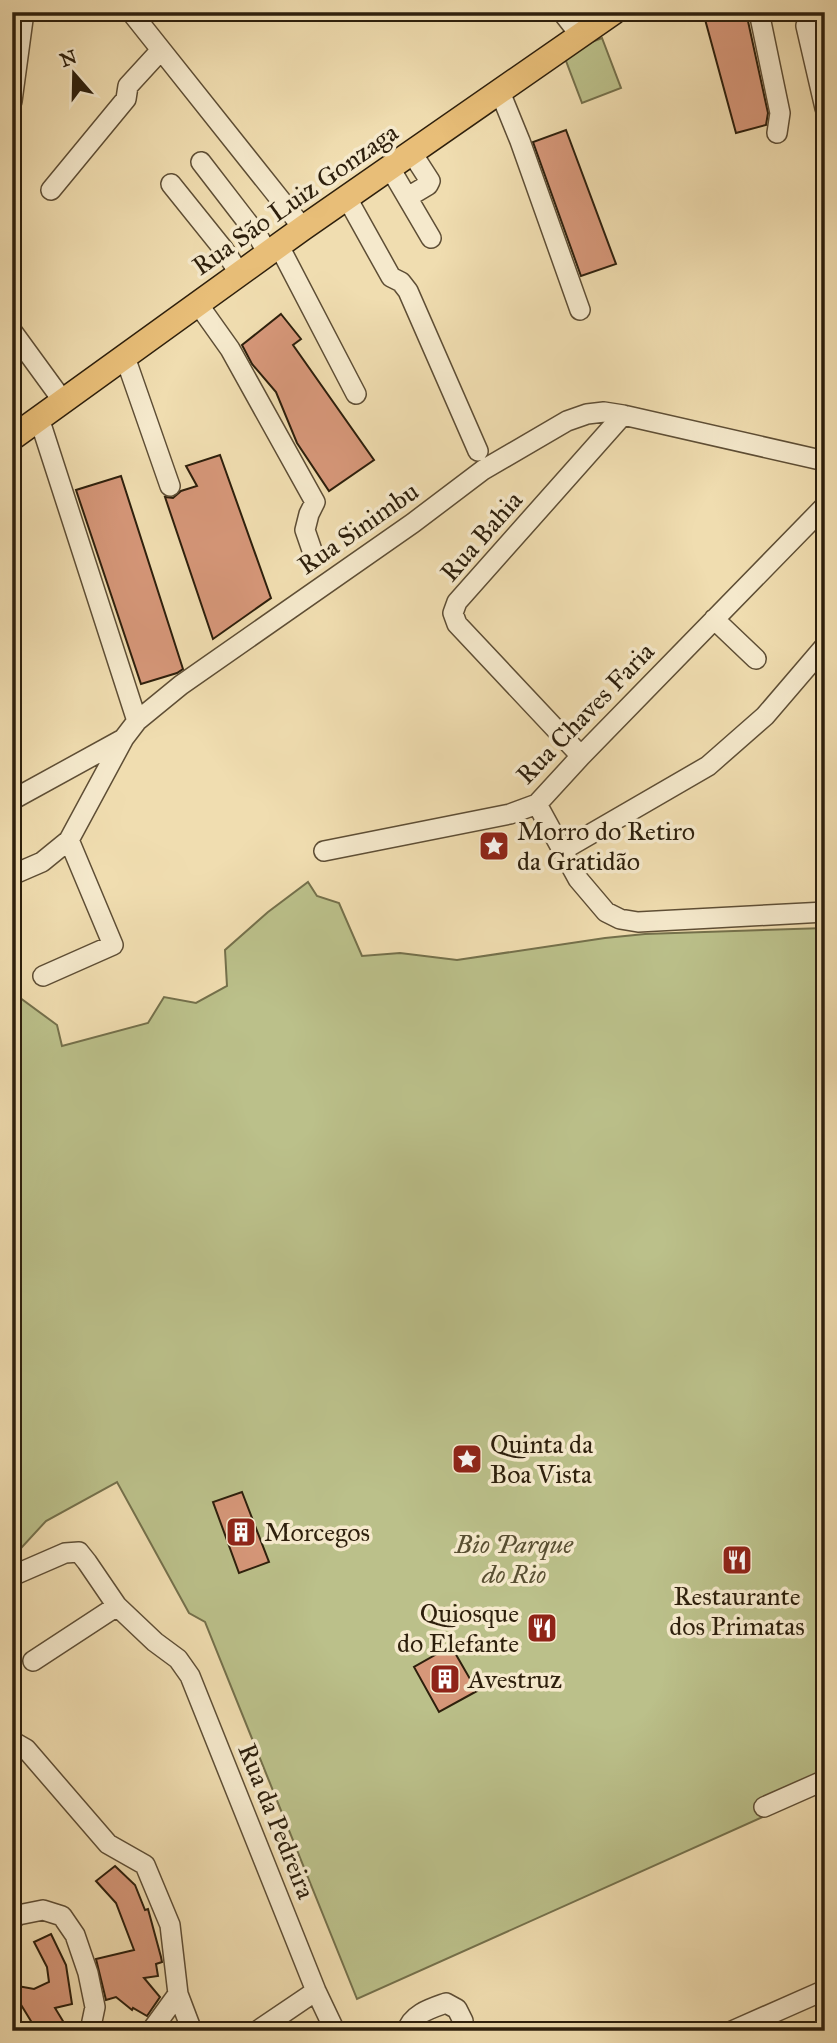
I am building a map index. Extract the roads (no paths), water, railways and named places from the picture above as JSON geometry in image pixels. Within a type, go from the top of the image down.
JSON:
[{"type":"main road","name":"Rua São Luiz Gonzaga","points":[[12,438],[303,228],[614,12]]},
{"type":"street","points":[[12,101],[24,12]]},
{"type":"street","points":[[131,12],[303,228]]},
{"type":"street","points":[[562,12],[580,35]]},
{"type":"street","points":[[759,12],[780,113],[777,133]]},
{"type":"street","points":[[819,12],[806,26],[825,108]]},
{"type":"street","points":[[51,190],[126,99],[128,86],[161,50]]},
{"type":"street","points":[[500,92],[580,310]]},
{"type":"street","points":[[408,197],[430,181],[412,153]]},
{"type":"street","points":[[201,162],[258,236],[273,250],[356,394]]},
{"type":"street","points":[[390,168],[431,238]]},
{"type":"street","points":[[171,184],[240,274]]},
{"type":"street","points":[[347,198],[391,277],[401,282],[408,291],[478,450]]},
{"type":"street","points":[[198,304],[230,349],[315,502],[305,530],[315,559]]},
{"type":"street","points":[[12,331],[63,401]]},
{"type":"street","points":[[125,357],[170,486]]},
{"type":"street","name":"Rua Sinimbu","points":[[12,875],[42,862],[69,840],[124,738],[137,721],[181,685],[413,523],[483,470],[567,421],[604,412],[825,461]]},
{"type":"street","name":"Rua Bahia","points":[[581,756],[457,624],[453,613],[457,602],[623,415]]},
{"type":"street","points":[[39,418],[137,721]]},
{"type":"street","name":"Rua Chaves Faria","points":[[324,851],[510,814],[537,804],[825,506]]},
{"type":"street","points":[[714,619],[756,659]]},
{"type":"street","points":[[563,850],[708,766],[765,716],[825,646]]},
{"type":"street","points":[[12,800],[124,738]]},
{"type":"street","points":[[537,804],[578,879],[606,912],[620,919],[638,922],[825,912]]},
{"type":"street","points":[[43,976],[113,945],[69,840]]},
{"type":"street","name":"Rua da Pedreira","points":[[12,1576],[71,1552],[79,1552],[117,1606],[155,1642],[178,1659],[190,1676],[316,1991],[335,2031]]},
{"type":"street","points":[[33,1661],[117,1606]]},
{"type":"street","points":[[12,1741],[26,1749],[108,1844],[145,1866],[170,1925],[178,1994],[192,2031]]},
{"type":"street","points":[[764,1807],[825,1780]]},
{"type":"street","points":[[12,1920],[18,1915],[43,1910],[62,1916],[75,1935],[88,1973],[95,2007],[90,2031]]},
{"type":"street","points":[[732,2031],[825,1990]]},
{"type":"street","points":[[257,2031],[316,1991]]},
{"type":"street","points":[[151,2031],[178,1994]]},
{"type":"street","points":[[407,2031],[416,2017],[446,2003],[457,2008],[463,2021],[460,2031]]},
{"type":"place","name":"Morro do Retiro da Gratidão","points":[[494,846]]},
{"type":"place","name":"Quinta da Boa Vista","points":[[467,1459]]},
{"type":"place","name":"Morcegos","points":[[241,1532]]},
{"type":"place","name":"Restaurante dos Primatas","points":[[737,1560]]},
{"type":"place","name":"Quiosque do Elefante","points":[[542,1628]]},
{"type":"place","name":"Avestruz","points":[[445,1679]]},
{"type":"park label","name":"Bio Parque do Rio","points":[[514,1559]]}]
